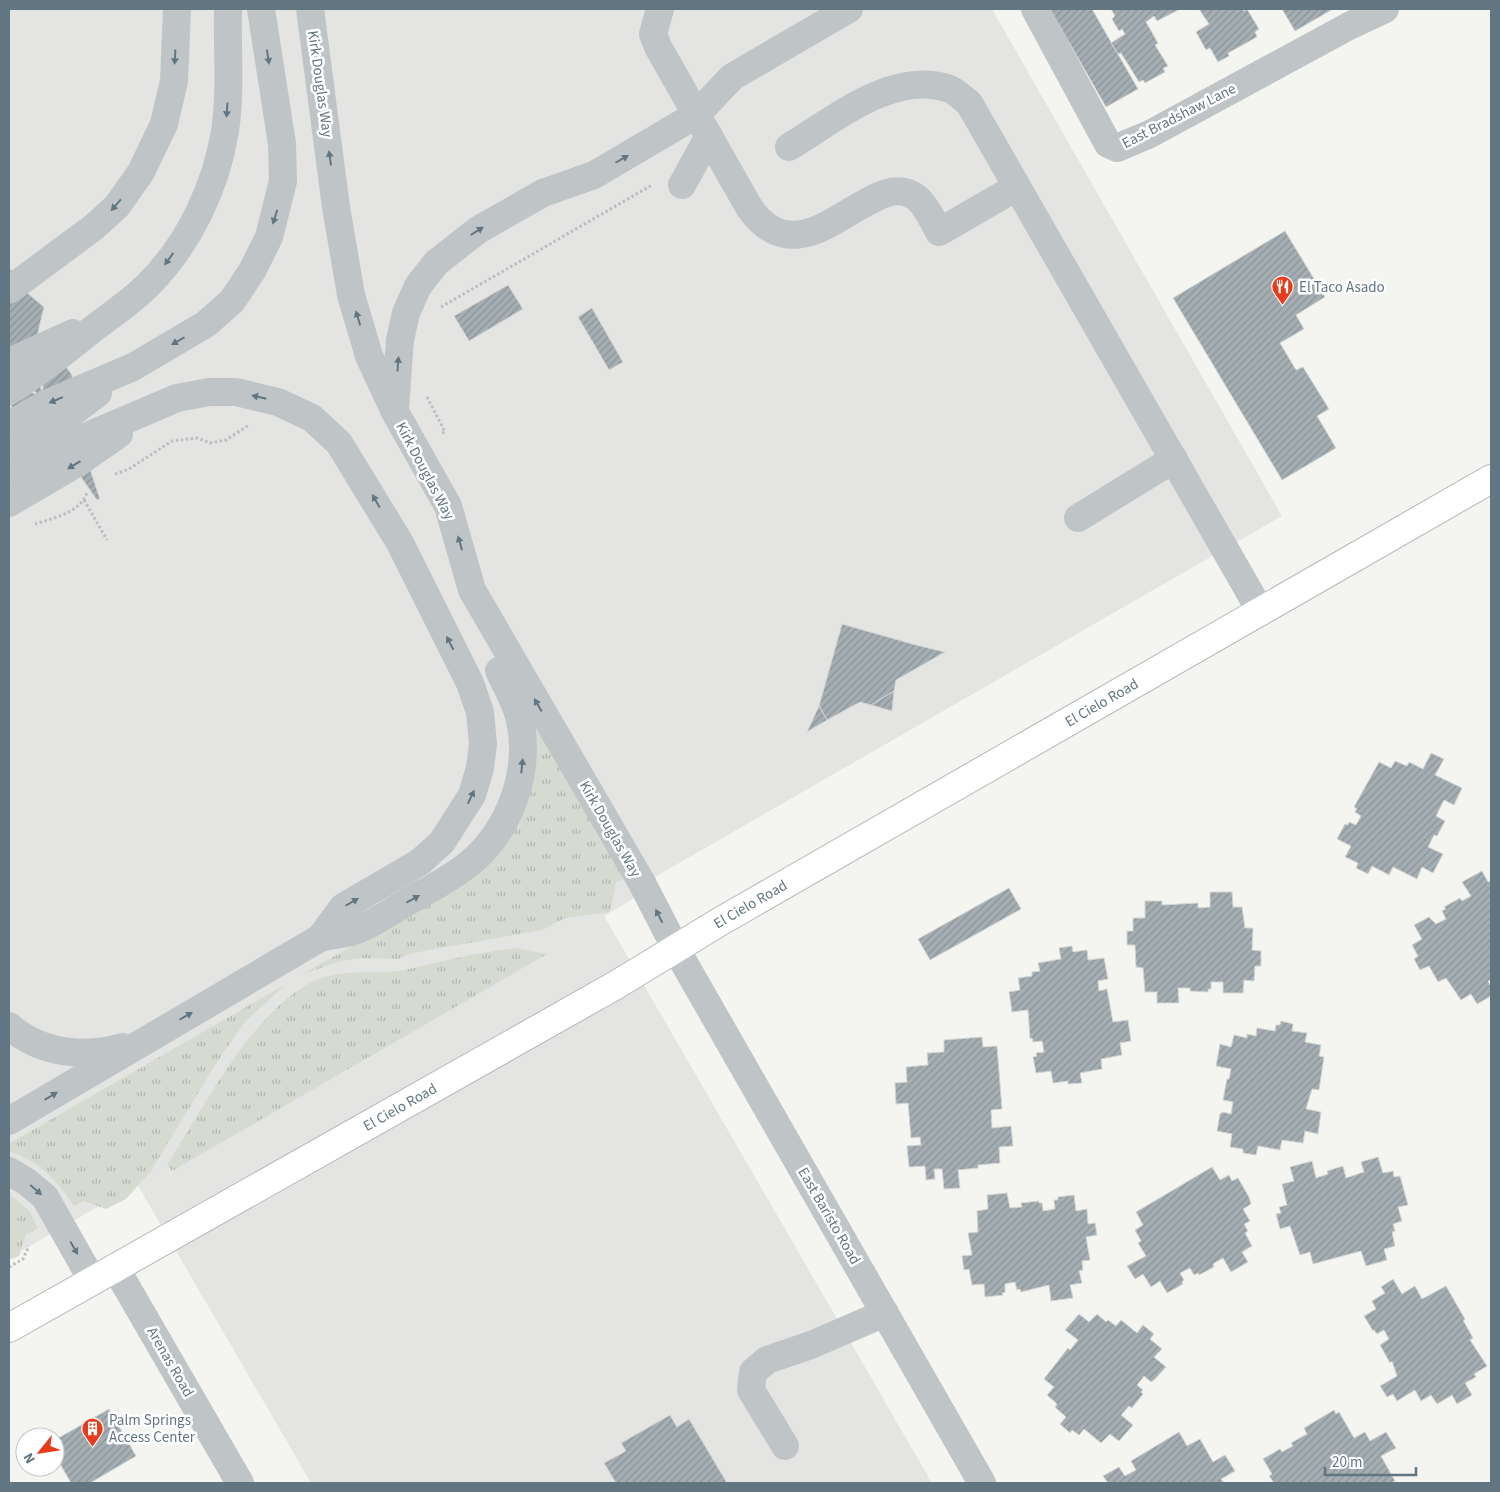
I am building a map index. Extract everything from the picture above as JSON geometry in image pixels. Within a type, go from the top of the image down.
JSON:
[{"type":"main road","name":"El Cielo Road","points":[[9,1328],[103,1273],[616,985],[676,948],[1491,479]]},
{"type":"street","points":[[9,290],[94,227],[117,206],[141,172],[164,124],[174,81],[177,9]]},
{"type":"street","points":[[9,391],[31,378],[148,285],[168,262],[189,231],[207,195],[218,164],[225,131],[228,9]]},
{"type":"street","points":[[9,452],[57,424],[133,367],[206,324],[232,301],[252,271],[269,238],[284,181],[282,144],[261,9]]},
{"type":"street","name":"Kirk Douglas Way","points":[[310,9],[351,295],[369,356],[394,412],[448,506],[472,590],[642,883],[676,948]]},
{"type":"street","points":[[660,9],[653,34],[756,218],[778,232],[788,234],[809,233],[821,229],[878,196],[891,192],[909,194],[918,199],[939,232],[1017,187]]},
{"type":"street","points":[[682,185],[703,126],[732,77],[849,9]]},
{"type":"street","name":"East Bradshaw Lane","points":[[1035,9],[1108,144],[1117,148],[1150,134],[1340,30],[1385,9]]},
{"type":"street","points":[[789,147],[884,92],[915,85],[948,88],[969,103],[1262,612]]},
{"type":"street","points":[[394,412],[400,340],[406,313],[418,286],[436,263],[457,244],[543,193],[594,175],[703,126]]},
{"type":"street","points":[[9,270],[64,248]]},
{"type":"street","points":[[9,362],[104,320]]},
{"type":"street","points":[[9,426],[46,404],[133,367]]},
{"type":"street","points":[[9,478],[68,444],[176,398],[209,392],[236,392],[278,402],[312,418],[340,443],[400,543],[470,684],[480,712],[483,744],[480,768],[472,795],[457,822],[442,842],[420,862],[343,906],[320,938]]},
{"type":"street","points":[[9,503],[80,462],[157,407]]},
{"type":"street","points":[[1078,518],[1174,459]]},
{"type":"street","points":[[9,1121],[320,938],[357,930],[453,875],[470,863],[484,848],[508,812],[522,770],[523,744],[520,719],[512,697],[475,621],[472,590]]},
{"type":"street","name":"East Baristo Road","points":[[676,948],[982,1483]]},
{"type":"street","points":[[9,1026],[38,1045],[67,1052],[98,1054],[144,1041]]},
{"type":"street","name":"Arenas Road","points":[[9,1171],[27,1182],[45,1197],[103,1273],[240,1483]]},
{"type":"street","points":[[785,1446],[751,1390],[753,1372],[767,1360],[811,1346],[884,1313]]},
{"type":"path","points":[[32,525],[73,509],[84,500],[107,540]]},
{"type":"path","points":[[9,1267],[23,1259],[29,1246]]},
{"type":"shaded area","points":[[9,9],[992,9],[1282,516],[634,889],[638,896],[604,916],[932,1483],[311,1483],[137,1184],[9,1258]]},
{"type":"green space","points":[[531,719],[625,879],[616,882],[610,912],[565,918],[542,930],[413,953],[398,959],[361,958],[340,961],[301,975],[463,883],[504,842],[529,798],[537,753]]},
{"type":"green space","points":[[516,948],[547,954],[172,1171],[167,1165],[216,1086],[255,1031],[277,1007],[300,989],[333,975],[397,971]]},
{"type":"green space","points":[[286,984],[245,1022],[217,1062],[151,1171],[126,1199],[106,1209],[84,1201],[74,1206],[54,1180],[38,1166],[30,1160],[9,1151],[10,1143]]},
{"type":"green space","points":[[9,1194],[28,1209],[38,1228],[26,1234],[19,1256],[9,1260]]},
{"type":"building","points":[[1050,9],[1092,9],[1138,89],[1106,107]]},
{"type":"building","points":[[1111,9],[1180,9],[1157,21],[1154,16],[1146,22],[1158,43],[1155,45],[1168,66],[1163,68],[1165,72],[1145,83],[1143,80],[1139,82],[1121,53],[1118,54],[1111,43],[1125,34],[1122,29],[1119,31],[1112,19],[1115,16]]},
{"type":"building","points":[[1199,9],[1242,9],[1244,11],[1247,9],[1259,29],[1255,32],[1257,37],[1228,53],[1229,56],[1218,62],[1210,48],[1206,50],[1196,32],[1209,24]]},
{"type":"building","points":[[1282,9],[1333,9],[1295,31]]},
{"type":"building","points":[[1285,231],[1325,297],[1296,315],[1304,329],[1280,343],[1296,370],[1303,367],[1329,409],[1317,416],[1336,448],[1282,480],[1173,298]]},
{"type":"building","points":[[9,267],[25,291],[44,307],[38,332],[37,361],[38,380],[42,392],[45,374],[64,364],[72,375],[75,424],[100,499],[97,500],[67,457],[13,409],[9,402],[24,390],[38,395],[30,385],[9,370]]},
{"type":"building","points":[[508,285],[523,309],[469,341],[454,316]]},
{"type":"building","points":[[592,308],[623,362],[609,370],[578,317]]},
{"type":"building","points":[[842,624],[945,652],[896,680],[894,691],[871,705],[860,702],[827,720],[819,706]]},
{"type":"building","points":[[894,691],[892,711],[871,705]]},
{"type":"building","points":[[819,706],[827,720],[807,732]]},
{"type":"building","points":[[1431,753],[1444,759],[1435,775],[1462,788],[1454,805],[1444,800],[1436,816],[1445,821],[1437,836],[1434,835],[1428,847],[1443,854],[1433,873],[1422,867],[1417,879],[1393,867],[1389,875],[1372,866],[1368,874],[1356,868],[1358,863],[1345,857],[1351,846],[1337,839],[1345,824],[1348,825],[1349,822],[1356,825],[1361,816],[1355,812],[1357,809],[1354,807],[1379,762],[1391,768],[1395,761],[1407,766],[1409,762],[1423,769]]},
{"type":"building","points":[[1482,871],[1488,882],[1491,881],[1491,980],[1488,981],[1491,987],[1491,996],[1477,1004],[1471,994],[1461,1000],[1446,978],[1438,982],[1429,966],[1420,970],[1414,959],[1418,956],[1412,945],[1422,939],[1414,925],[1429,917],[1436,924],[1446,919],[1442,911],[1446,909],[1444,907],[1460,898],[1462,901],[1471,896],[1462,882]]},
{"type":"building","points":[[1009,888],[1021,909],[930,960],[918,939]]},
{"type":"building","points":[[1210,892],[1232,892],[1233,907],[1242,907],[1245,928],[1253,928],[1252,950],[1261,951],[1261,966],[1255,966],[1254,981],[1244,980],[1243,993],[1223,993],[1223,982],[1211,982],[1211,989],[1208,989],[1208,992],[1190,991],[1190,988],[1178,988],[1179,1003],[1157,1003],[1157,992],[1145,992],[1143,968],[1136,967],[1135,945],[1127,945],[1127,931],[1133,931],[1133,918],[1145,918],[1145,901],[1162,901],[1162,905],[1198,903],[1198,908],[1210,907]]},
{"type":"building","points":[[1072,946],[1073,952],[1087,950],[1088,960],[1104,958],[1108,979],[1098,981],[1099,991],[1107,989],[1113,1022],[1128,1020],[1131,1041],[1120,1043],[1122,1055],[1101,1059],[1102,1069],[1080,1073],[1082,1083],[1068,1084],[1068,1081],[1053,1083],[1051,1071],[1036,1073],[1033,1057],[1037,1056],[1036,1053],[1044,1052],[1042,1041],[1033,1042],[1032,1038],[1030,1039],[1028,1010],[1012,1012],[1009,992],[1020,990],[1018,978],[1032,976],[1032,972],[1040,971],[1038,963],[1061,959],[1059,948]]},
{"type":"building","points":[[1281,1021],[1293,1024],[1292,1031],[1307,1033],[1305,1042],[1321,1045],[1319,1056],[1324,1057],[1319,1090],[1312,1089],[1306,1109],[1321,1112],[1318,1134],[1305,1131],[1303,1143],[1282,1140],[1280,1150],[1258,1146],[1256,1155],[1243,1153],[1243,1149],[1230,1147],[1232,1134],[1217,1131],[1220,1114],[1223,1112],[1231,1114],[1233,1102],[1223,1100],[1231,1069],[1216,1066],[1220,1044],[1231,1047],[1234,1035],[1247,1038],[1247,1034],[1256,1036],[1257,1028],[1275,1031],[1276,1025],[1280,1025]]},
{"type":"building","points":[[982,1037],[983,1047],[997,1046],[1002,1109],[991,1110],[992,1128],[1011,1126],[1013,1146],[999,1147],[1000,1163],[978,1165],[978,1168],[958,1170],[960,1188],[944,1189],[942,1169],[934,1169],[935,1179],[926,1180],[925,1166],[909,1167],[907,1146],[921,1145],[920,1137],[911,1138],[908,1103],[896,1104],[895,1083],[907,1082],[906,1067],[928,1065],[927,1053],[944,1052],[944,1040]]},
{"type":"building","points":[[1378,1157],[1383,1173],[1393,1171],[1394,1177],[1400,1176],[1408,1205],[1398,1207],[1402,1221],[1393,1224],[1395,1231],[1392,1232],[1395,1246],[1384,1249],[1387,1260],[1366,1266],[1361,1251],[1313,1264],[1310,1252],[1300,1255],[1290,1226],[1280,1229],[1276,1214],[1281,1213],[1279,1207],[1287,1205],[1282,1184],[1294,1181],[1290,1167],[1312,1161],[1316,1178],[1328,1174],[1327,1171],[1343,1166],[1346,1178],[1364,1172],[1361,1162]]},
{"type":"building","points":[[1212,1167],[1220,1180],[1229,1175],[1232,1181],[1238,1178],[1249,1197],[1251,1204],[1243,1209],[1250,1221],[1244,1224],[1248,1231],[1245,1233],[1252,1246],[1242,1252],[1248,1262],[1231,1272],[1223,1258],[1213,1264],[1214,1267],[1199,1275],[1198,1273],[1194,1275],[1190,1268],[1180,1273],[1184,1280],[1183,1284],[1167,1293],[1160,1281],[1151,1287],[1143,1274],[1135,1279],[1127,1266],[1146,1256],[1138,1243],[1141,1241],[1135,1230],[1143,1225],[1136,1212]]},
{"type":"building","points":[[1007,1193],[1010,1208],[1022,1207],[1021,1203],[1039,1201],[1039,1203],[1042,1203],[1043,1211],[1055,1209],[1054,1200],[1058,1200],[1058,1197],[1074,1195],[1076,1211],[1087,1209],[1088,1224],[1095,1223],[1097,1235],[1086,1237],[1090,1260],[1082,1261],[1083,1270],[1079,1271],[1082,1283],[1070,1285],[1073,1298],[1051,1301],[1049,1285],[1021,1292],[1020,1289],[1017,1290],[1015,1282],[1005,1284],[1003,1295],[985,1297],[984,1284],[972,1285],[969,1269],[964,1270],[962,1256],[972,1255],[968,1233],[978,1232],[977,1211],[988,1209],[987,1195]]},
{"type":"building","points":[[1393,1279],[1402,1294],[1415,1286],[1422,1299],[1446,1286],[1465,1319],[1463,1320],[1473,1338],[1470,1340],[1487,1366],[1474,1374],[1476,1377],[1465,1383],[1472,1395],[1457,1404],[1452,1395],[1437,1404],[1431,1395],[1421,1401],[1415,1390],[1397,1401],[1393,1394],[1387,1397],[1380,1386],[1397,1376],[1392,1361],[1390,1363],[1380,1345],[1389,1339],[1384,1330],[1377,1334],[1373,1331],[1364,1316],[1376,1309],[1372,1301],[1385,1293],[1381,1287]]},
{"type":"building","points":[[1079,1314],[1089,1322],[1097,1314],[1106,1322],[1108,1320],[1116,1326],[1121,1320],[1137,1333],[1143,1325],[1154,1334],[1150,1339],[1162,1349],[1154,1357],[1166,1367],[1151,1382],[1144,1376],[1137,1385],[1143,1390],[1141,1392],[1143,1394],[1132,1408],[1129,1406],[1121,1415],[1133,1425],[1119,1441],[1110,1434],[1101,1443],[1084,1429],[1079,1435],[1072,1430],[1070,1433],[1060,1424],[1066,1417],[1055,1407],[1057,1404],[1047,1395],[1054,1387],[1044,1379],[1068,1348],[1070,1350],[1078,1340],[1065,1330]]},
{"type":"building","name":"Palm Springs Access Center","points":[[109,1409],[136,1456],[90,1483],[71,1483],[65,1472],[65,1434]]},
{"type":"building","points":[[1334,1410],[1336,1414],[1339,1412],[1354,1438],[1365,1432],[1370,1441],[1386,1432],[1396,1448],[1381,1456],[1395,1481],[1391,1483],[1274,1483],[1269,1476],[1272,1474],[1263,1459],[1280,1449],[1282,1452],[1293,1446],[1291,1443],[1307,1434],[1304,1428]]},
{"type":"building","points":[[670,1415],[677,1427],[689,1419],[727,1483],[616,1483],[604,1463],[626,1451],[621,1443]]},
{"type":"building","points":[[1179,1432],[1187,1446],[1200,1439],[1213,1462],[1225,1455],[1235,1471],[1221,1479],[1224,1483],[1108,1483],[1103,1476],[1119,1467],[1125,1476],[1136,1470],[1131,1461]]},
{"type":"place","name":"El Taco Asado","points":[[1283,306]]},
{"type":"place","name":"Palm Springs Access Center","points":[[93,1448]]}]
